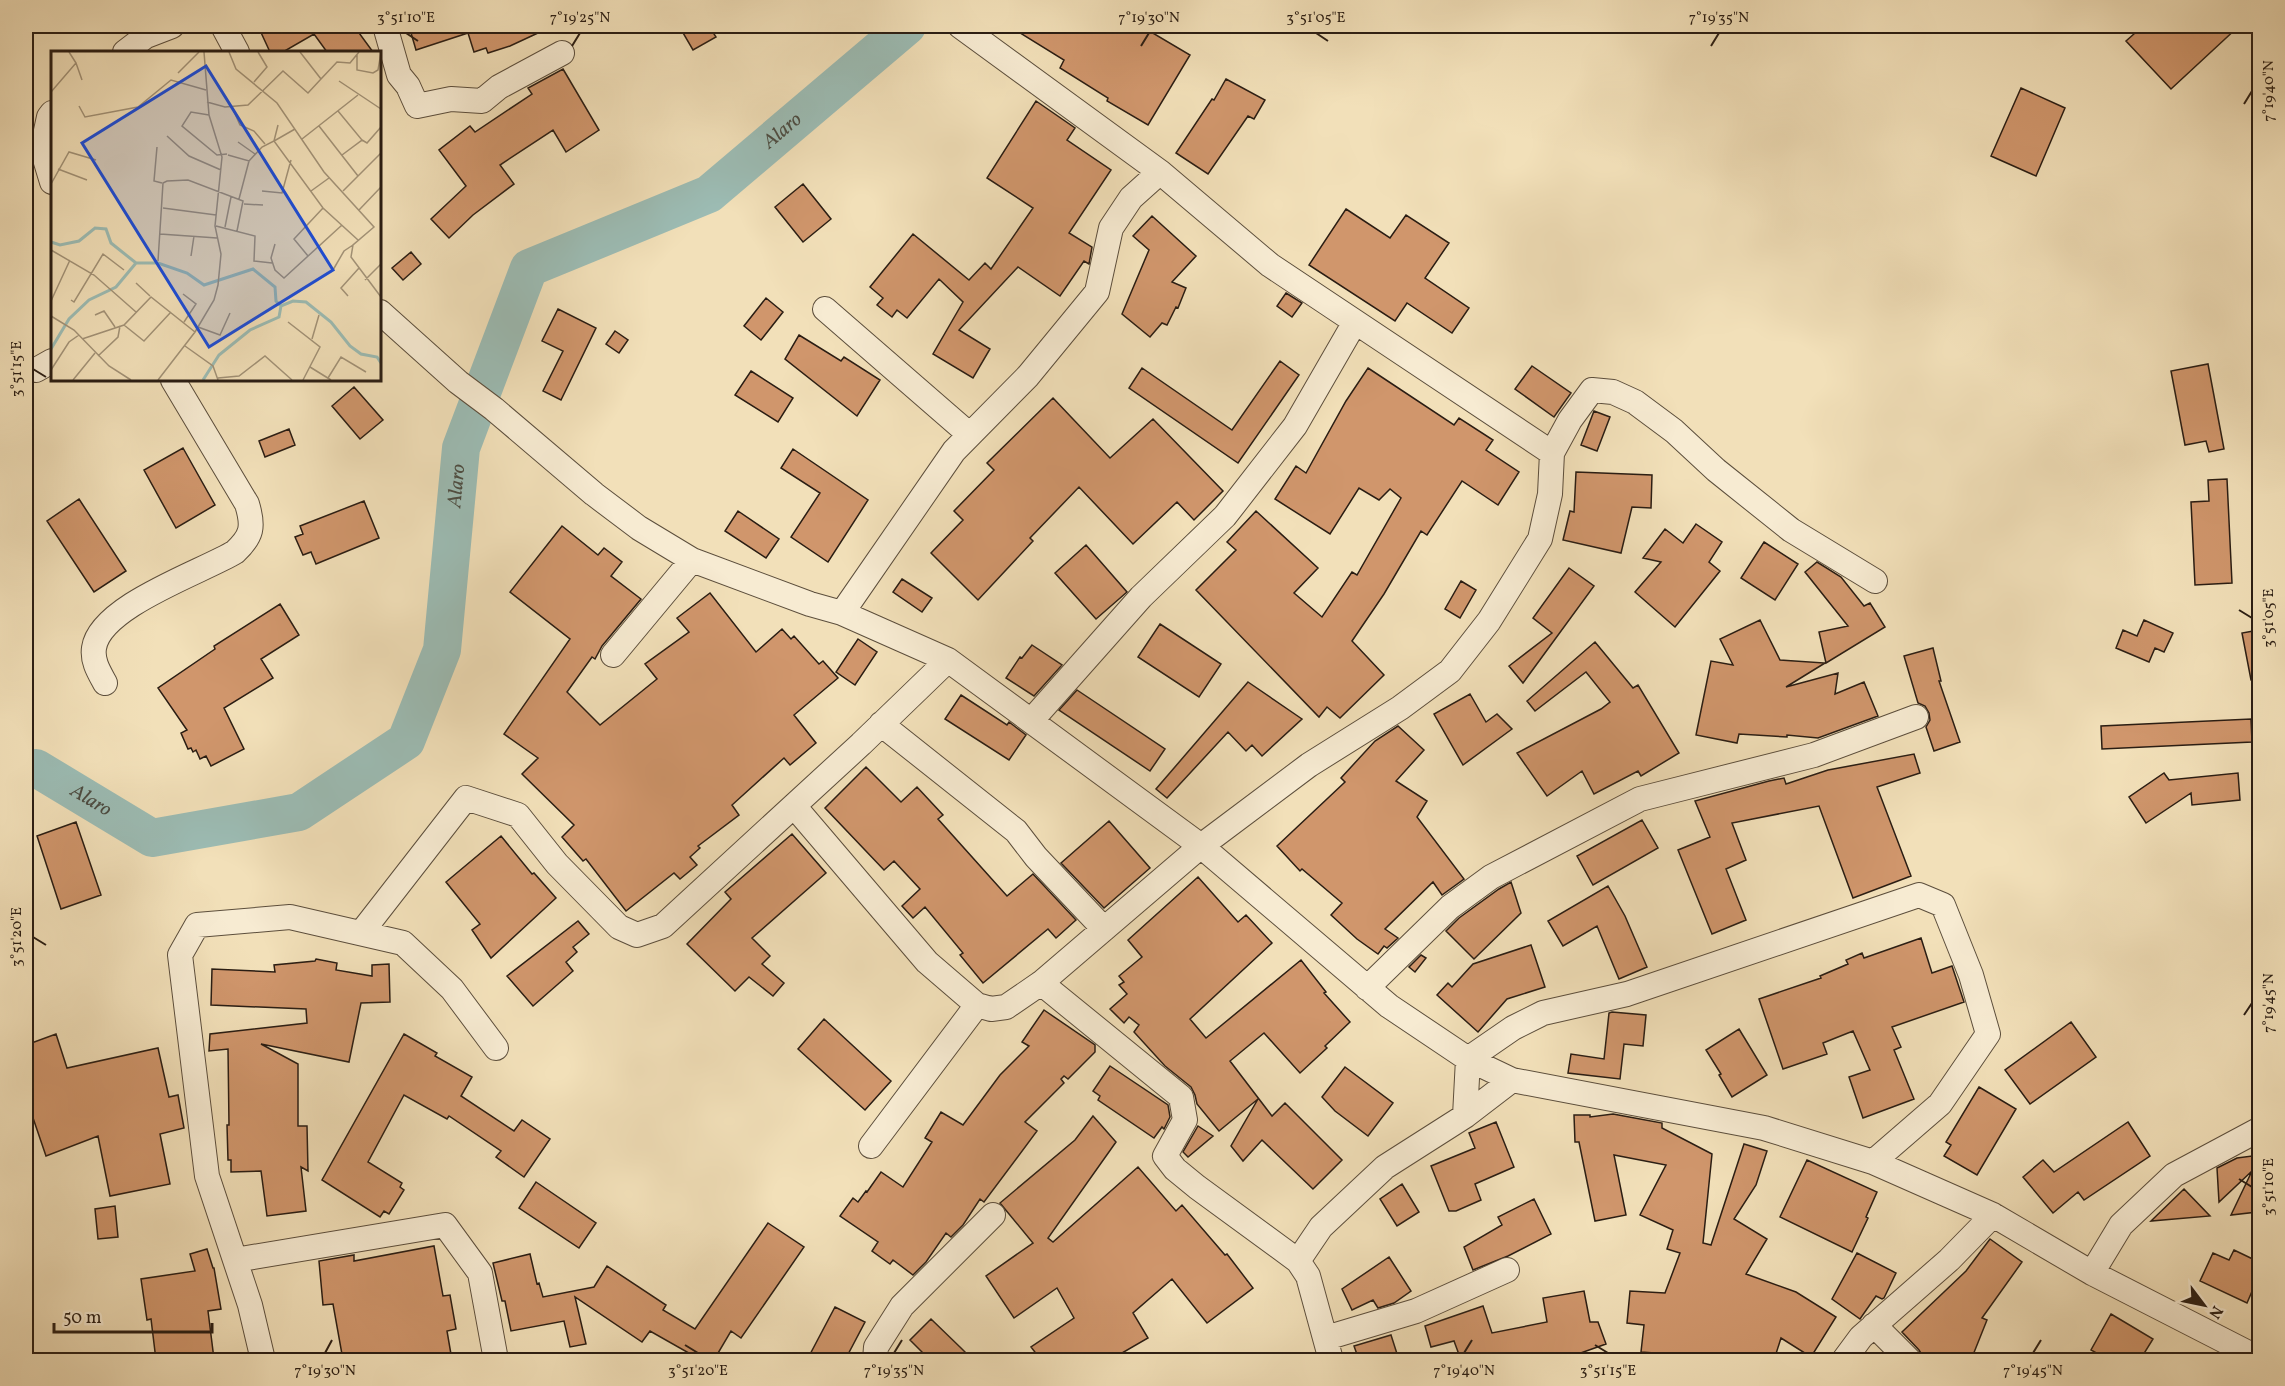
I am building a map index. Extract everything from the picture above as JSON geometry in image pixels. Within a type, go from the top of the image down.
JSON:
[{"type":"street","points":[[126,51],[146,36],[172,26]]},
{"type":"street","points":[[223,26],[236,51]]},
{"type":"street","points":[[385,26],[399,75],[408,86],[417,106],[451,99],[482,101],[499,87],[562,53]]},
{"type":"street","points":[[960,26],[1160,172],[1269,265],[1552,453]]},
{"type":"street","points":[[51,114],[42,149],[51,179]]},
{"type":"street","points":[[842,613],[954,451],[1028,376],[1097,292],[1106,261],[1111,228],[1131,198],[1160,172]]},
{"type":"street","points":[[825,309],[970,435]]},
{"type":"street","points":[[381,313],[458,382],[639,528],[692,560],[810,604],[842,613],[948,660],[1201,846],[1389,1006],[1468,1059],[1512,1080],[1764,1128],[1873,1162],[1993,1215],[2092,1273],[2259,1359]]},
{"type":"street","points":[[1031,721],[1141,597],[1225,516],[1295,426],[1355,322]]},
{"type":"street","points":[[105,683],[94,661],[93,650],[105,628],[126,609],[149,594],[235,552],[245,542],[251,529],[247,504],[174,381]]},
{"type":"street","points":[[794,806],[927,962],[978,1005],[991,1009],[1006,1007],[1041,983],[1201,846],[1309,765],[1400,708],[1450,671],[1489,621],[1540,539],[1550,494],[1552,453],[1570,420],[1592,390],[1613,392],[1635,402],[1674,430],[1716,470],[1791,530],[1875,581]]},
{"type":"street","points":[[613,655],[692,560]]},
{"type":"street","points":[[361,933],[466,798],[518,815],[557,864],[618,927],[637,934],[663,926],[948,660]]},
{"type":"street","points":[[1367,988],[1450,907],[1491,877],[1640,798],[1814,755],[1916,717]]},
{"type":"street","points":[[881,724],[1016,831],[1036,857],[1104,929]]},
{"type":"street","points":[[1468,1059],[1513,1028],[1543,1013],[1627,994],[1919,895],[1943,905],[1971,975],[1988,1034],[1940,1104],[1873,1162]]},
{"type":"street","points":[[262,1360],[250,1305],[207,1176],[180,955],[197,925],[290,917],[403,943],[452,989],[496,1048]]},
{"type":"street","points":[[1041,983],[1181,1097],[1185,1120],[1165,1156],[1175,1169],[1197,1187],[1298,1261],[1308,1276],[1328,1349],[1507,1270]]},
{"type":"street","points":[[871,1146],[978,1005]]},
{"type":"street","points":[[1464,1116],[1468,1059]]},
{"type":"street","points":[[1298,1261],[1321,1227],[1385,1167],[1464,1116],[1512,1080]]},
{"type":"street","points":[[2092,1273],[2121,1225],[2174,1175],[2259,1129]]},
{"type":"street","points":[[875,1360],[876,1347],[902,1306],[993,1215]]},
{"type":"street","points":[[1844,1360],[1861,1337],[1949,1260],[1993,1215]]},
{"type":"street","points":[[235,1260],[445,1225],[480,1273],[496,1360]]},
{"type":"street","points":[[1874,1325],[1909,1360]]},
{"type":"building","points":[[258,26],[354,26],[372,51],[326,51],[314,34],[285,51],[270,51]]},
{"type":"building","points":[[409,26],[553,26],[510,46],[488,53],[486,48],[474,52],[468,33],[416,50]]},
{"type":"building","points":[[679,26],[709,26],[716,37],[693,50]]},
{"type":"building","points":[[1009,26],[1141,26],[1190,55],[1148,125],[1107,101],[1108,98],[1060,68],[1064,60]]},
{"type":"building","points":[[2143,26],[2239,26],[2171,89],[2126,41]]},
{"type":"building","points":[[563,69],[599,130],[566,152],[553,130],[500,165],[514,184],[473,215],[449,238],[431,219],[466,186],[439,150],[470,126],[475,132],[532,94],[528,88]]},
{"type":"building","points":[[1226,79],[1265,100],[1254,119],[1248,116],[1208,174],[1176,153],[1212,99],[1214,100]]},
{"type":"building","points":[[2021,88],[2065,108],[2036,176],[1991,156]]},
{"type":"building","points":[[1036,101],[1075,128],[1067,140],[1111,170],[1069,233],[1092,247],[1089,264],[1084,261],[1060,296],[1018,267],[959,330],[990,349],[973,378],[933,354],[963,302],[939,279],[907,318],[897,310],[892,317],[877,305],[883,298],[870,287],[913,234],[969,280],[985,263],[991,269],[1033,208],[987,178]]},
{"type":"building","points":[[803,184],[831,219],[803,242],[775,207]]},
{"type":"building","points":[[1346,209],[1390,238],[1406,215],[1449,243],[1425,278],[1469,308],[1452,333],[1407,303],[1395,321],[1309,265]]},
{"type":"building","points":[[1152,216],[1196,256],[1172,282],[1186,288],[1178,308],[1176,307],[1167,325],[1162,323],[1150,337],[1122,314],[1149,250],[1133,236]]},
{"type":"building","points":[[411,252],[421,264],[403,280],[392,268]]},
{"type":"building","points":[[1286,293],[1302,303],[1292,317],[1277,306]]},
{"type":"building","points":[[766,298],[783,312],[761,340],[744,326]]},
{"type":"building","points":[[558,309],[596,328],[561,400],[543,391],[563,351],[542,341]]},
{"type":"building","points":[[615,331],[628,340],[619,353],[606,344]]},
{"type":"building","points":[[799,335],[841,361],[844,357],[880,380],[857,416],[785,359]]},
{"type":"building","points":[[1280,361],[1299,375],[1238,463],[1129,388],[1142,368],[1232,430]]},
{"type":"building","points":[[2208,364],[2224,449],[2209,452],[2206,441],[2185,445],[2171,371]]},
{"type":"building","points":[[1532,366],[1571,393],[1554,417],[1515,389]]},
{"type":"building","points":[[1368,368],[1454,425],[1459,418],[1493,440],[1486,450],[1519,472],[1498,505],[1462,481],[1427,535],[1421,531],[1384,594],[1352,641],[1384,675],[1340,718],[1327,707],[1319,717],[1196,590],[1236,550],[1227,542],[1256,511],[1318,568],[1294,593],[1322,617],[1352,572],[1357,575],[1401,498],[1390,489],[1379,500],[1359,488],[1330,534],[1275,499],[1296,466],[1306,473],[1346,401]]},
{"type":"building","points":[[751,371],[793,398],[778,422],[735,395]]},
{"type":"building","points":[[354,387],[383,420],[360,439],[332,406]]},
{"type":"building","points":[[1053,398],[1110,458],[1153,419],[1223,491],[1194,520],[1177,502],[1133,544],[1079,487],[1030,538],[1033,541],[978,600],[931,553],[963,520],[954,511],[994,470],[987,463]]},
{"type":"building","points":[[1594,411],[1610,417],[1597,451],[1581,445]]},
{"type":"building","points":[[289,429],[295,445],[265,457],[259,441]]},
{"type":"building","points":[[183,448],[215,505],[176,528],[144,470]]},
{"type":"building","points":[[793,449],[868,500],[828,562],[791,537],[820,493],[781,468]]},
{"type":"building","points":[[1576,472],[1652,475],[1651,508],[1632,507],[1621,553],[1563,540],[1570,511],[1574,512]]},
{"type":"building","points":[[2227,479],[2232,583],[2195,585],[2191,502],[2209,501],[2208,480]]},
{"type":"building","points":[[79,499],[126,571],[94,592],[47,521]]},
{"type":"building","points":[[364,501],[379,538],[316,564],[311,552],[303,555],[295,537],[303,534],[300,526]]},
{"type":"building","points":[[738,511],[779,539],[766,558],[725,531]]},
{"type":"building","points":[[1696,524],[1722,542],[1709,562],[1720,571],[1675,627],[1635,592],[1661,562],[1643,558],[1665,529],[1683,543]]},
{"type":"building","points":[[562,526],[598,555],[604,548],[622,562],[611,576],[641,599],[602,646],[595,659],[592,657],[567,692],[600,725],[657,679],[645,664],[689,632],[677,618],[710,593],[756,652],[782,629],[791,639],[794,636],[819,664],[823,661],[838,678],[794,715],[816,743],[790,765],[784,758],[732,805],[739,815],[698,846],[700,848],[690,857],[697,865],[680,879],[674,873],[626,911],[586,859],[583,861],[562,837],[574,825],[522,774],[538,758],[504,734],[570,639],[510,592]]},
{"type":"building","points":[[1764,542],[1798,564],[1775,600],[1741,578]]},
{"type":"building","points":[[1086,545],[1127,592],[1096,619],[1055,573]]},
{"type":"building","points":[[1817,562],[1841,577],[1864,606],[1870,603],[1885,627],[1826,663],[1819,632],[1848,626],[1805,572]]},
{"type":"building","points":[[1569,568],[1594,586],[1523,683],[1509,666],[1552,633],[1533,618]]},
{"type":"building","points":[[902,579],[932,598],[922,612],[893,592]]},
{"type":"building","points":[[1461,581],[1476,590],[1460,618],[1445,609]]},
{"type":"building","points":[[280,604],[299,635],[261,659],[273,678],[224,708],[244,749],[211,766],[206,756],[200,759],[196,750],[193,752],[191,748],[188,749],[181,733],[187,730],[158,688],[215,649],[214,646]]},
{"type":"building","points":[[1760,620],[1780,660],[1825,663],[1786,687],[1838,673],[1835,694],[1864,682],[1878,716],[1818,738],[1739,734],[1737,743],[1696,735],[1711,661],[1733,665],[1720,639]]},
{"type":"building","points":[[2144,620],[2173,633],[2164,652],[2155,648],[2149,662],[2116,648],[2123,630],[2137,636]]},
{"type":"building","points":[[1160,624],[1221,664],[1199,697],[1138,657]]},
{"type":"building","points":[[2259,630],[2259,679],[2251,680],[2242,633]]},
{"type":"building","points":[[858,639],[877,652],[855,685],[836,672]]},
{"type":"building","points":[[1595,642],[1633,688],[1638,685],[1679,753],[1641,776],[1638,771],[1594,794],[1582,771],[1547,796],[1517,753],[1601,709],[1610,702],[1586,672],[1535,711],[1527,701]]},
{"type":"building","points":[[1032,645],[1062,665],[1034,696],[1006,678],[1020,657],[1022,658]]},
{"type":"building","points":[[1933,648],[1941,681],[1939,681],[1960,742],[1934,751],[1926,727],[1930,720],[1929,713],[1925,706],[1918,703],[1904,656]]},
{"type":"building","points":[[1248,682],[1302,719],[1262,756],[1252,745],[1246,751],[1228,732],[1167,798],[1156,789]]},
{"type":"building","points":[[1077,690],[1165,749],[1150,771],[1059,710]]},
{"type":"building","points":[[1470,694],[1486,722],[1497,714],[1512,729],[1463,765],[1434,714]]},
{"type":"building","points":[[961,695],[1007,725],[1009,722],[1026,735],[1009,760],[945,719]]},
{"type":"building","points":[[2251,719],[2252,742],[2102,749],[2101,726]]},
{"type":"building","points":[[1398,726],[1424,750],[1396,781],[1427,801],[1417,817],[1464,879],[1442,895],[1433,882],[1385,929],[1398,938],[1387,948],[1384,946],[1378,954],[1357,939],[1331,915],[1342,903],[1302,869],[1300,871],[1277,846],[1345,782],[1341,778],[1375,741]]},
{"type":"building","points":[[1914,754],[1920,773],[1877,787],[1911,876],[1853,898],[1819,806],[1732,823],[1746,860],[1726,869],[1746,920],[1712,934],[1678,850],[1710,837],[1695,801],[1769,781],[1784,778],[1786,784],[1828,770]]},
{"type":"building","points":[[866,767],[901,802],[917,787],[943,815],[938,819],[1007,896],[1033,874],[1076,920],[1056,938],[1048,929],[983,983],[960,955],[963,953],[925,907],[913,918],[902,906],[920,889],[894,861],[884,870],[825,808]]},
{"type":"building","points":[[2164,773],[2169,780],[2238,773],[2240,800],[2192,805],[2191,793],[2146,823],[2129,797]]},
{"type":"building","points":[[1642,820],[1658,848],[1593,885],[1577,856]]},
{"type":"building","points":[[1109,821],[1150,868],[1104,908],[1061,863]]},
{"type":"building","points":[[76,822],[101,895],[61,909],[37,836]]},
{"type":"building","points":[[792,834],[826,873],[752,938],[770,956],[762,964],[784,983],[773,996],[749,977],[735,991],[687,944],[731,899],[725,892]]},
{"type":"building","points":[[501,836],[532,874],[534,873],[556,898],[491,958],[472,930],[480,924],[446,882]]},
{"type":"building","points":[[1198,877],[1238,922],[1246,915],[1272,943],[1190,1019],[1206,1038],[1301,960],[1326,992],[1324,993],[1350,1022],[1300,1073],[1264,1033],[1230,1061],[1272,1116],[1285,1103],[1342,1160],[1313,1189],[1262,1140],[1243,1161],[1231,1146],[1258,1099],[1219,1131],[1197,1104],[1191,1087],[1165,1066],[1134,1032],[1139,1025],[1129,1017],[1124,1023],[1110,1009],[1127,994],[1119,985],[1124,982],[1119,976],[1142,957],[1128,940]]},
{"type":"building","points":[[1511,882],[1521,913],[1474,959],[1446,931],[1459,918]]},
{"type":"building","points":[[1608,886],[1625,916],[1647,967],[1619,979],[1597,926],[1563,946],[1548,921]]},
{"type":"building","points":[[578,921],[589,934],[573,947],[577,952],[566,962],[573,971],[533,1006],[507,976]]},
{"type":"building","points":[[1921,938],[1932,973],[1952,966],[1964,1002],[1892,1027],[1901,1047],[1894,1050],[1914,1099],[1863,1118],[1849,1077],[1870,1070],[1853,1031],[1823,1043],[1827,1054],[1783,1069],[1759,999],[1821,978],[1820,976],[1848,964],[1846,960],[1862,953],[1864,958]]},
{"type":"building","points":[[1531,945],[1545,987],[1507,999],[1478,1032],[1437,995],[1448,983],[1452,987],[1473,964]]},
{"type":"building","points":[[1421,955],[1426,958],[1415,972],[1409,967]]},
{"type":"building","points":[[316,959],[337,963],[336,970],[372,976],[372,965],[389,964],[390,1002],[361,1003],[349,1062],[261,1044],[298,1064],[298,1126],[307,1126],[308,1171],[301,1167],[306,1211],[267,1216],[261,1171],[231,1172],[231,1160],[228,1160],[227,1125],[229,1125],[228,1049],[209,1051],[210,1034],[307,1023],[306,1009],[211,1005],[212,969],[275,972],[274,965],[315,961]]},
{"type":"building","points":[[1044,1010],[1095,1045],[1095,1052],[1068,1079],[1064,1076],[1061,1079],[1064,1083],[1025,1122],[1037,1131],[984,1202],[980,1199],[963,1225],[951,1237],[946,1233],[926,1262],[913,1275],[893,1260],[890,1264],[872,1251],[878,1242],[840,1216],[853,1198],[858,1202],[881,1172],[903,1187],[932,1142],[925,1138],[941,1112],[963,1125],[1000,1075],[1029,1046],[1022,1042]]},
{"type":"building","points":[[1609,1013],[1646,1015],[1643,1046],[1624,1044],[1620,1079],[1568,1073],[1571,1054],[1604,1059]]},
{"type":"building","points":[[824,1019],[891,1081],[865,1110],[798,1049]]},
{"type":"building","points":[[2071,1022],[2096,1057],[2030,1104],[2005,1070]]},
{"type":"building","points":[[1739,1029],[1767,1075],[1732,1097],[1706,1050]]},
{"type":"building","points":[[56,1034],[67,1068],[158,1048],[169,1097],[178,1095],[184,1128],[160,1134],[170,1184],[110,1196],[98,1136],[46,1156],[32,1115],[26,1117],[26,1045]]},
{"type":"building","points":[[404,1034],[437,1053],[435,1056],[472,1077],[461,1096],[514,1131],[522,1120],[550,1139],[524,1177],[496,1157],[501,1151],[449,1116],[447,1119],[404,1095],[368,1162],[402,1183],[400,1187],[404,1190],[389,1214],[384,1211],[380,1217],[322,1180]]},
{"type":"building","points":[[1110,1066],[1168,1105],[1170,1117],[1164,1129],[1162,1127],[1154,1138],[1098,1100],[1100,1096],[1093,1091]]},
{"type":"building","points":[[1345,1067],[1393,1103],[1368,1136],[1335,1111],[1322,1097]]},
{"type":"building","points":[[1979,1087],[2016,1109],[1977,1175],[1944,1156],[1951,1145],[1946,1142]]},
{"type":"building","points":[[1613,1114],[1662,1123],[1662,1128],[1712,1154],[1703,1243],[1711,1245],[1744,1144],[1767,1151],[1756,1185],[1734,1219],[1767,1239],[1746,1274],[1796,1292],[1836,1317],[1811,1357],[1781,1338],[1774,1360],[1710,1360],[1695,1356],[1641,1352],[1644,1325],[1627,1323],[1630,1291],[1665,1293],[1680,1253],[1667,1249],[1673,1230],[1640,1215],[1666,1165],[1614,1155],[1626,1215],[1595,1221],[1579,1142],[1575,1142],[1574,1115],[1590,1115],[1590,1117]]},
{"type":"building","points":[[1093,1116],[1116,1142],[1048,1238],[1053,1242],[1138,1167],[1176,1211],[1182,1205],[1225,1255],[1227,1254],[1253,1288],[1207,1323],[1172,1279],[1133,1313],[1148,1338],[1110,1360],[1041,1360],[1031,1347],[1074,1318],[1057,1288],[1014,1318],[986,1276],[1033,1243],[1000,1203],[1075,1140]]},
{"type":"building","points":[[1496,1122],[1514,1167],[1475,1184],[1481,1200],[1456,1211],[1449,1211],[1431,1166],[1475,1148],[1469,1133]]},
{"type":"building","points":[[2128,1122],[2150,1156],[2084,1200],[2078,1192],[2053,1213],[2023,1177],[2043,1160],[2054,1172]]},
{"type":"building","points":[[1198,1126],[1213,1136],[1188,1157],[1183,1152]]},
{"type":"building","points":[[2252,1156],[2257,1212],[2231,1215],[2252,1171],[2219,1202],[2217,1168],[2237,1158]]},
{"type":"building","points":[[1807,1160],[1877,1192],[1852,1252],[1780,1217]]},
{"type":"building","points":[[536,1182],[596,1223],[579,1248],[519,1208]]},
{"type":"building","points":[[1402,1184],[1419,1212],[1397,1226],[1380,1199]]},
{"type":"building","points":[[2184,1189],[2210,1216],[2151,1221]]},
{"type":"building","points":[[1534,1199],[1551,1234],[1508,1256],[1473,1270],[1464,1247],[1502,1225],[1498,1217]]},
{"type":"building","points":[[115,1206],[118,1237],[98,1239],[95,1209]]},
{"type":"building","points":[[768,1223],[804,1247],[741,1338],[731,1331],[714,1360],[701,1360],[650,1331],[642,1342],[575,1297],[586,1344],[570,1347],[564,1321],[511,1331],[505,1301],[502,1301],[493,1263],[530,1254],[537,1284],[539,1283],[543,1297],[594,1287],[607,1266],[666,1305],[663,1310],[695,1329]]},
{"type":"building","points":[[1990,1239],[2022,1262],[1982,1318],[1987,1320],[1971,1360],[1925,1360],[1902,1332],[1966,1271]]},
{"type":"building","points":[[434,1246],[443,1296],[450,1295],[456,1329],[447,1331],[452,1360],[343,1360],[333,1304],[323,1305],[319,1261],[354,1255],[354,1261]]},
{"type":"building","points":[[207,1249],[214,1268],[221,1309],[208,1311],[214,1359],[156,1360],[151,1319],[147,1320],[141,1279],[195,1271],[190,1254]]},
{"type":"building","points":[[2234,1250],[2259,1262],[2259,1275],[2247,1303],[2200,1281],[2213,1253],[2229,1260]]},
{"type":"building","points":[[1857,1253],[1896,1273],[1884,1298],[1876,1296],[1860,1319],[1832,1299]]},
{"type":"building","points":[[1389,1257],[1411,1291],[1394,1303],[1378,1308],[1373,1300],[1352,1310],[1342,1289]]},
{"type":"building","points":[[1584,1291],[1590,1322],[1598,1322],[1606,1344],[1561,1360],[1461,1360],[1454,1341],[1431,1347],[1425,1326],[1483,1306],[1492,1333],[1547,1322],[1543,1298]]},
{"type":"building","points":[[835,1307],[865,1322],[845,1360],[807,1360]]},
{"type":"building","points":[[2111,1314],[2153,1339],[2140,1360],[2109,1360],[2091,1350]]},
{"type":"building","points":[[931,1319],[973,1360],[930,1360],[910,1340]]},
{"type":"building","points":[[1391,1335],[1399,1360],[1359,1360],[1354,1346]]},
{"type":"waterway","name":"Alaro","points":[[26,770],[36,768],[152,838],[299,812],[406,741],[442,650],[461,448],[529,268],[709,194],[907,26]]}]
